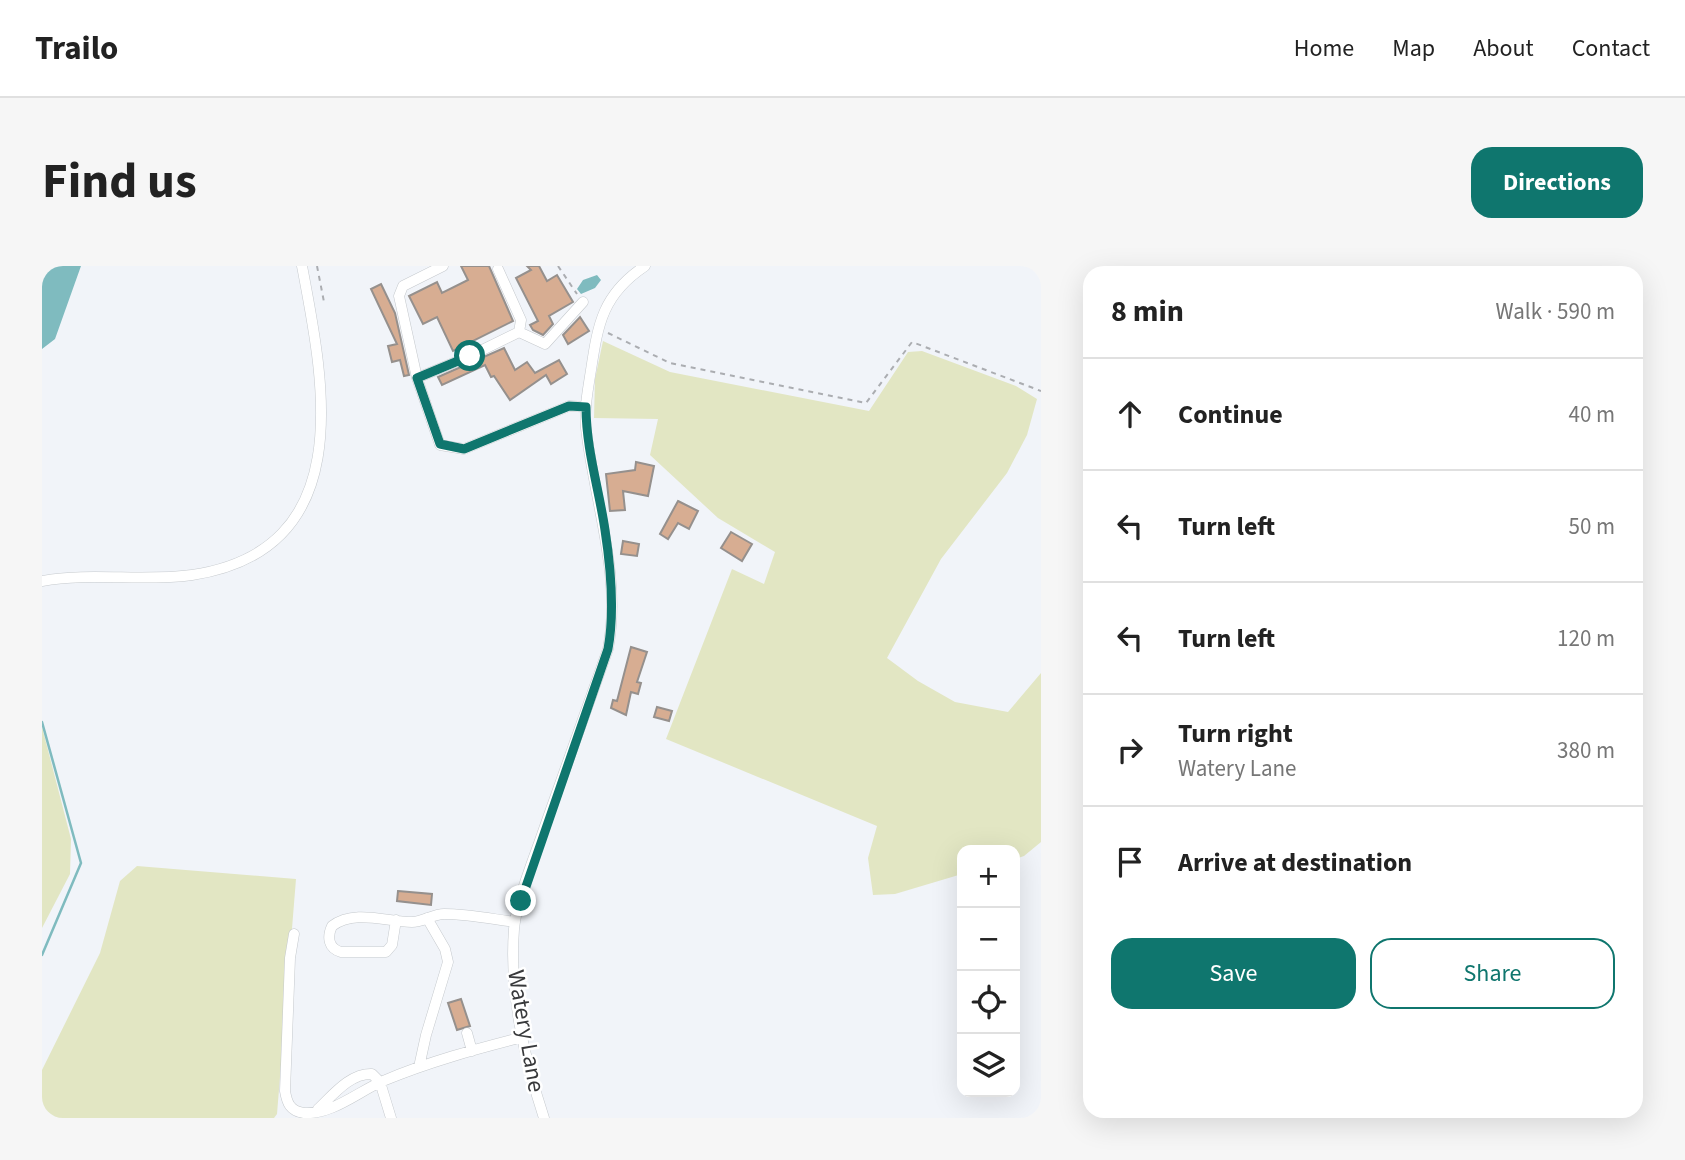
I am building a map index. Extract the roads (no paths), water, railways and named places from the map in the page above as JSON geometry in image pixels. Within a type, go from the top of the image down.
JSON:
[{"type":"street","points":[[42,581],[66,578],[188,576],[220,570],[245,560],[269,545],[293,519],[308,496],[318,465],[320,432],[319,382],[302,266]]},
{"type":"street","points":[[443,266],[403,286],[399,296],[417,378],[440,444],[464,449],[569,406],[586,407]]},
{"type":"street","name":"Watery Lane","points":[[544,1118],[529,1072],[514,978],[515,922],[531,868],[608,649],[613,617],[605,531],[589,447],[586,407],[597,328],[611,296],[628,277],[645,266]]},
{"type":"street","points":[[498,269],[521,320],[519,332]]},
{"type":"street","points":[[519,332],[545,344],[583,302]]},
{"type":"street","points":[[417,378],[519,332]]},
{"type":"street","points":[[396,920],[392,945],[386,952],[341,952],[330,944],[329,932],[332,926],[342,919],[396,920],[418,921],[442,914],[515,922]]},
{"type":"street","points":[[419,1067],[448,962],[445,948],[427,919]]},
{"type":"street","points":[[294,934],[290,958],[285,1091],[290,1107],[295,1111],[315,1112],[419,1067],[523,1037]]},
{"type":"street","points":[[467,1033],[472,1051]]},
{"type":"street","points":[[315,1112],[359,1075],[372,1074],[380,1082],[391,1118]]},
{"type":"water","points":[[42,266],[81,266],[55,339],[42,349]]},
{"type":"water","points":[[597,275],[601,280],[595,288],[581,294],[577,289],[583,280]]},
{"type":"waterway","points":[[42,722],[81,863],[42,955]]}]
